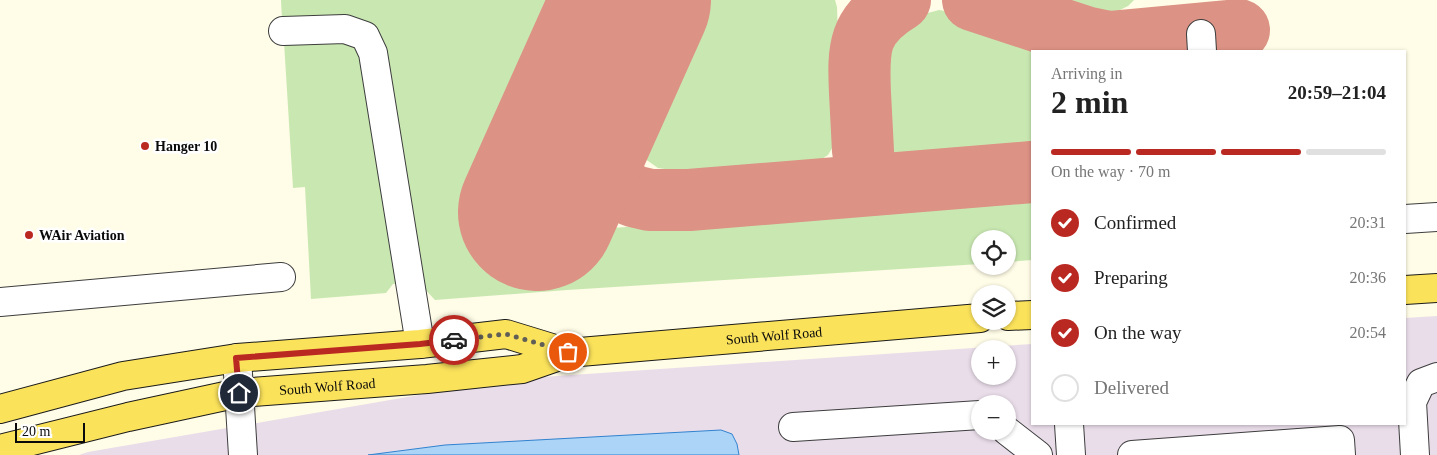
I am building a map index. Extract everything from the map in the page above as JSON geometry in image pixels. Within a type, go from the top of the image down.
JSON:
[{"type":"main road","points":[[1406,290],[1437,288]]},
{"type":"main road","points":[[1016,316],[1031,315]]},
{"type":"main road","name":"South Wolf Road","points":[[0,449],[128,416],[239,393],[427,379],[522,369],[568,352],[971,319]]},
{"type":"main road","name":"South Wolf Road","points":[[0,409],[123,376],[236,358],[420,344],[506,334],[568,352]]},
{"type":"street","points":[[283,31],[345,29],[365,36],[373,54],[420,344]]},
{"type":"street","points":[[1406,219],[1437,217]]},
{"type":"street","points":[[0,302],[281,277]]},
{"type":"street","points":[[236,358],[243,455]]},
{"type":"street","points":[[1415,455],[1412,402],[1421,382],[1437,377]]},
{"type":"street","points":[[793,427],[971,416]]},
{"type":"street","points":[[1069,425],[1071,455]]},
{"type":"street","points":[[1016,438],[1038,455]]},
{"type":"street","points":[[1132,455],[1172,454],[1340,440],[1341,455]]},
{"type":"shaded area","points":[[1437,316],[1437,455],[79,455],[512,379],[971,348],[971,385],[1016,385],[1016,345],[1031,344],[1031,425],[1406,425],[1406,318]]},
{"type":"green space","points":[[281,0],[589,0],[502,199],[573,231],[1031,196],[1031,260],[1016,261],[1016,230],[971,230],[971,265],[435,300],[419,283],[381,34],[359,26],[282,20]]},
{"type":"green space","points":[[677,0],[835,0],[837,7],[841,133],[828,155],[814,164],[684,172],[658,168],[641,156],[631,137],[628,120],[632,103]]},
{"type":"green space","points":[[1028,0],[1134,0],[1128,6],[1106,17],[1083,19]]},
{"type":"green space","points":[[939,10],[951,12],[1053,50],[1031,50],[1031,151],[903,158],[890,153],[881,141],[878,65],[890,36],[913,17]]},
{"type":"green space","points":[[338,38],[365,46],[401,284],[393,284],[386,293],[311,299],[305,187],[293,188],[284,42]]},
{"type":"water","points":[[721,430],[732,434],[737,444],[739,455],[368,455],[445,445]]},
{"type":"taxiway","points":[[863,151],[859,77],[861,50],[868,29],[886,9],[900,0]]},
{"type":"taxiway","points":[[973,0],[1085,37],[1109,42],[1239,30]]},
{"type":"taxiway","points":[[600,71],[591,143],[600,166],[618,186],[633,196],[650,200],[689,200],[1031,172]]},
{"type":"runway","points":[[537,212],[632,0]]},
{"type":"way so far","points":[[454,340],[506,334],[568,352]]},
{"type":"place","name":"Hanger 10","points":[[145,146]]},
{"type":"place","name":"WAir Aviation","points":[[29,235]]},
{"type":"route","points":[[239,393],[236,358],[454,340]]}]
